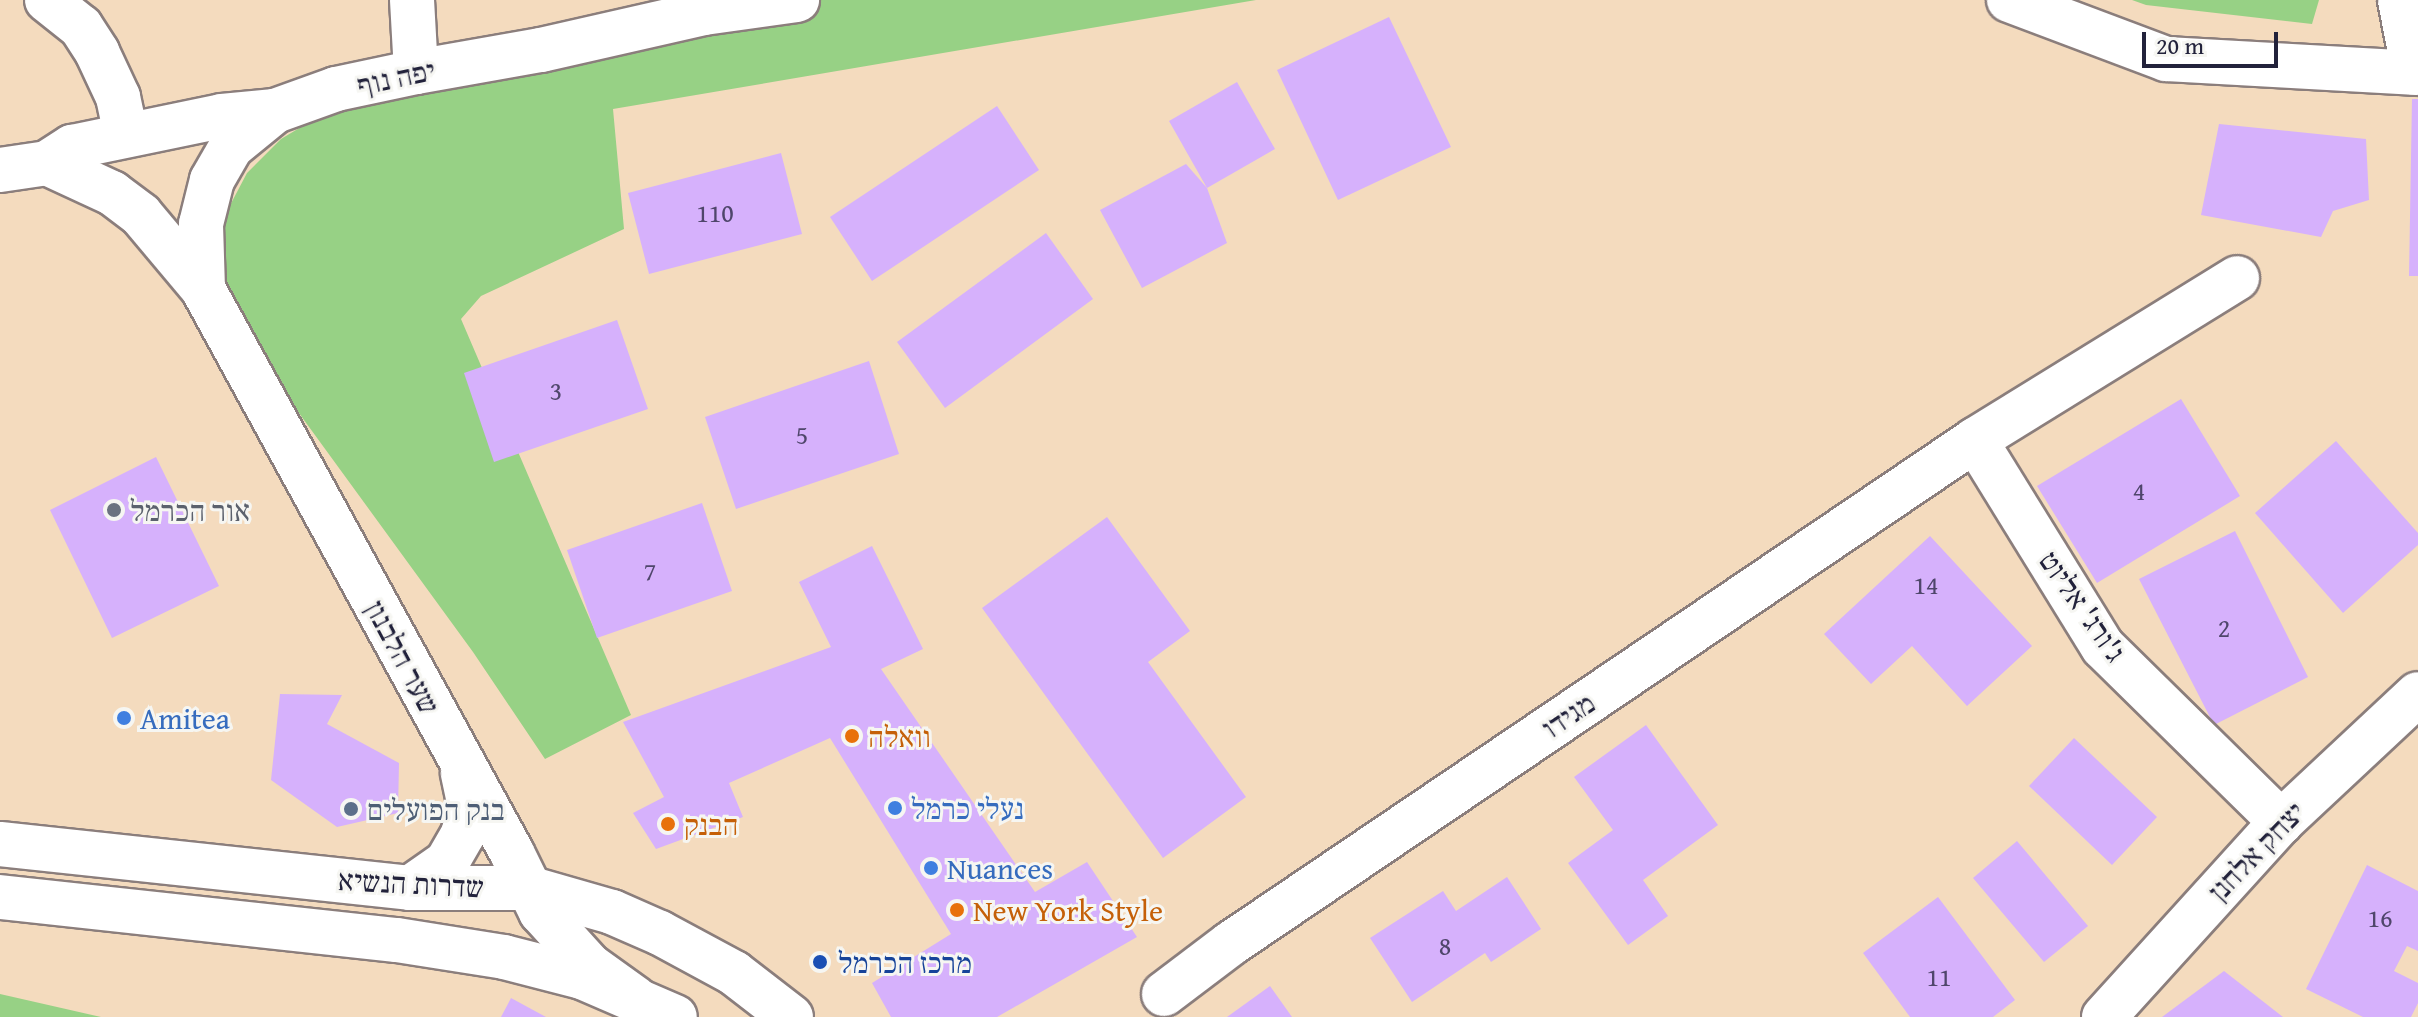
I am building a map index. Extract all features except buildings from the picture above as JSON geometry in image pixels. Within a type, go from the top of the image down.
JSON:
[{"type":"street","points":[[47,0],[81,27],[97,52],[118,97],[126,135]]},
{"type":"street","points":[[412,0],[416,72]]},
{"type":"street","name":"יפה נוף","points":[[0,170],[47,163],[72,147],[126,135],[222,116],[275,111],[336,89],[541,50],[704,13],[797,0]]},
{"type":"street","points":[[2009,0],[2166,59],[2416,73],[2400,0]]},
{"type":"street","name":"שער הלבנון","points":[[203,289],[201,224],[212,180],[231,147],[275,111]]},
{"type":"street","name":"שער הלבנון","points":[[47,163],[112,193],[141,215],[203,289],[512,853],[528,888],[557,934],[589,965],[635,998]]},
{"type":"street","name":"מגידו","points":[[1164,994],[1230,944],[1975,440],[2237,278]]},
{"type":"street","name":"ג'ורג' אליוט","points":[[1975,440],[2103,647],[2281,822]]},
{"type":"street","name":"יצחק אלחנן","points":[[2104,1017],[2281,822],[2418,694]]},
{"type":"street","points":[[410,888],[447,862],[463,834],[470,807],[462,766]]},
{"type":"street","name":"שדרות הנשיא","points":[[0,844],[410,888],[528,888],[612,912],[660,933],[734,973],[791,1017]]},
{"type":"street","name":"שדרות הנשיא","points":[[0,897],[412,942],[547,968],[635,998],[675,1017]]},
{"type":"green space","points":[[816,0],[1256,0],[613,109],[624,229],[481,296],[461,319],[631,715],[545,759],[473,652],[261,361],[225,295],[218,251],[227,211],[247,173],[281,139],[326,112]]},
{"type":"green space","points":[[2132,0],[2319,0],[2312,24],[2146,5]]},
{"type":"green space","points":[[0,994],[101,1017],[0,1017]]},
{"type":"place","name":"אור הכרמל","points":[[114,510]]},
{"type":"place","name":"Amitea","points":[[124,718]]},
{"type":"place","name":"וואלה","points":[[852,736]]},
{"type":"place","name":"נעלי כרמל","points":[[895,808]]},
{"type":"place","name":"בנק הפועלים","points":[[351,809]]},
{"type":"place","name":"הבנק","points":[[668,824]]},
{"type":"place","name":"Nuances","points":[[931,868]]},
{"type":"place","name":"New York Style","points":[[957,910]]},
{"type":"place","name":"מרכז הכרמל","points":[[820,962]]}]
